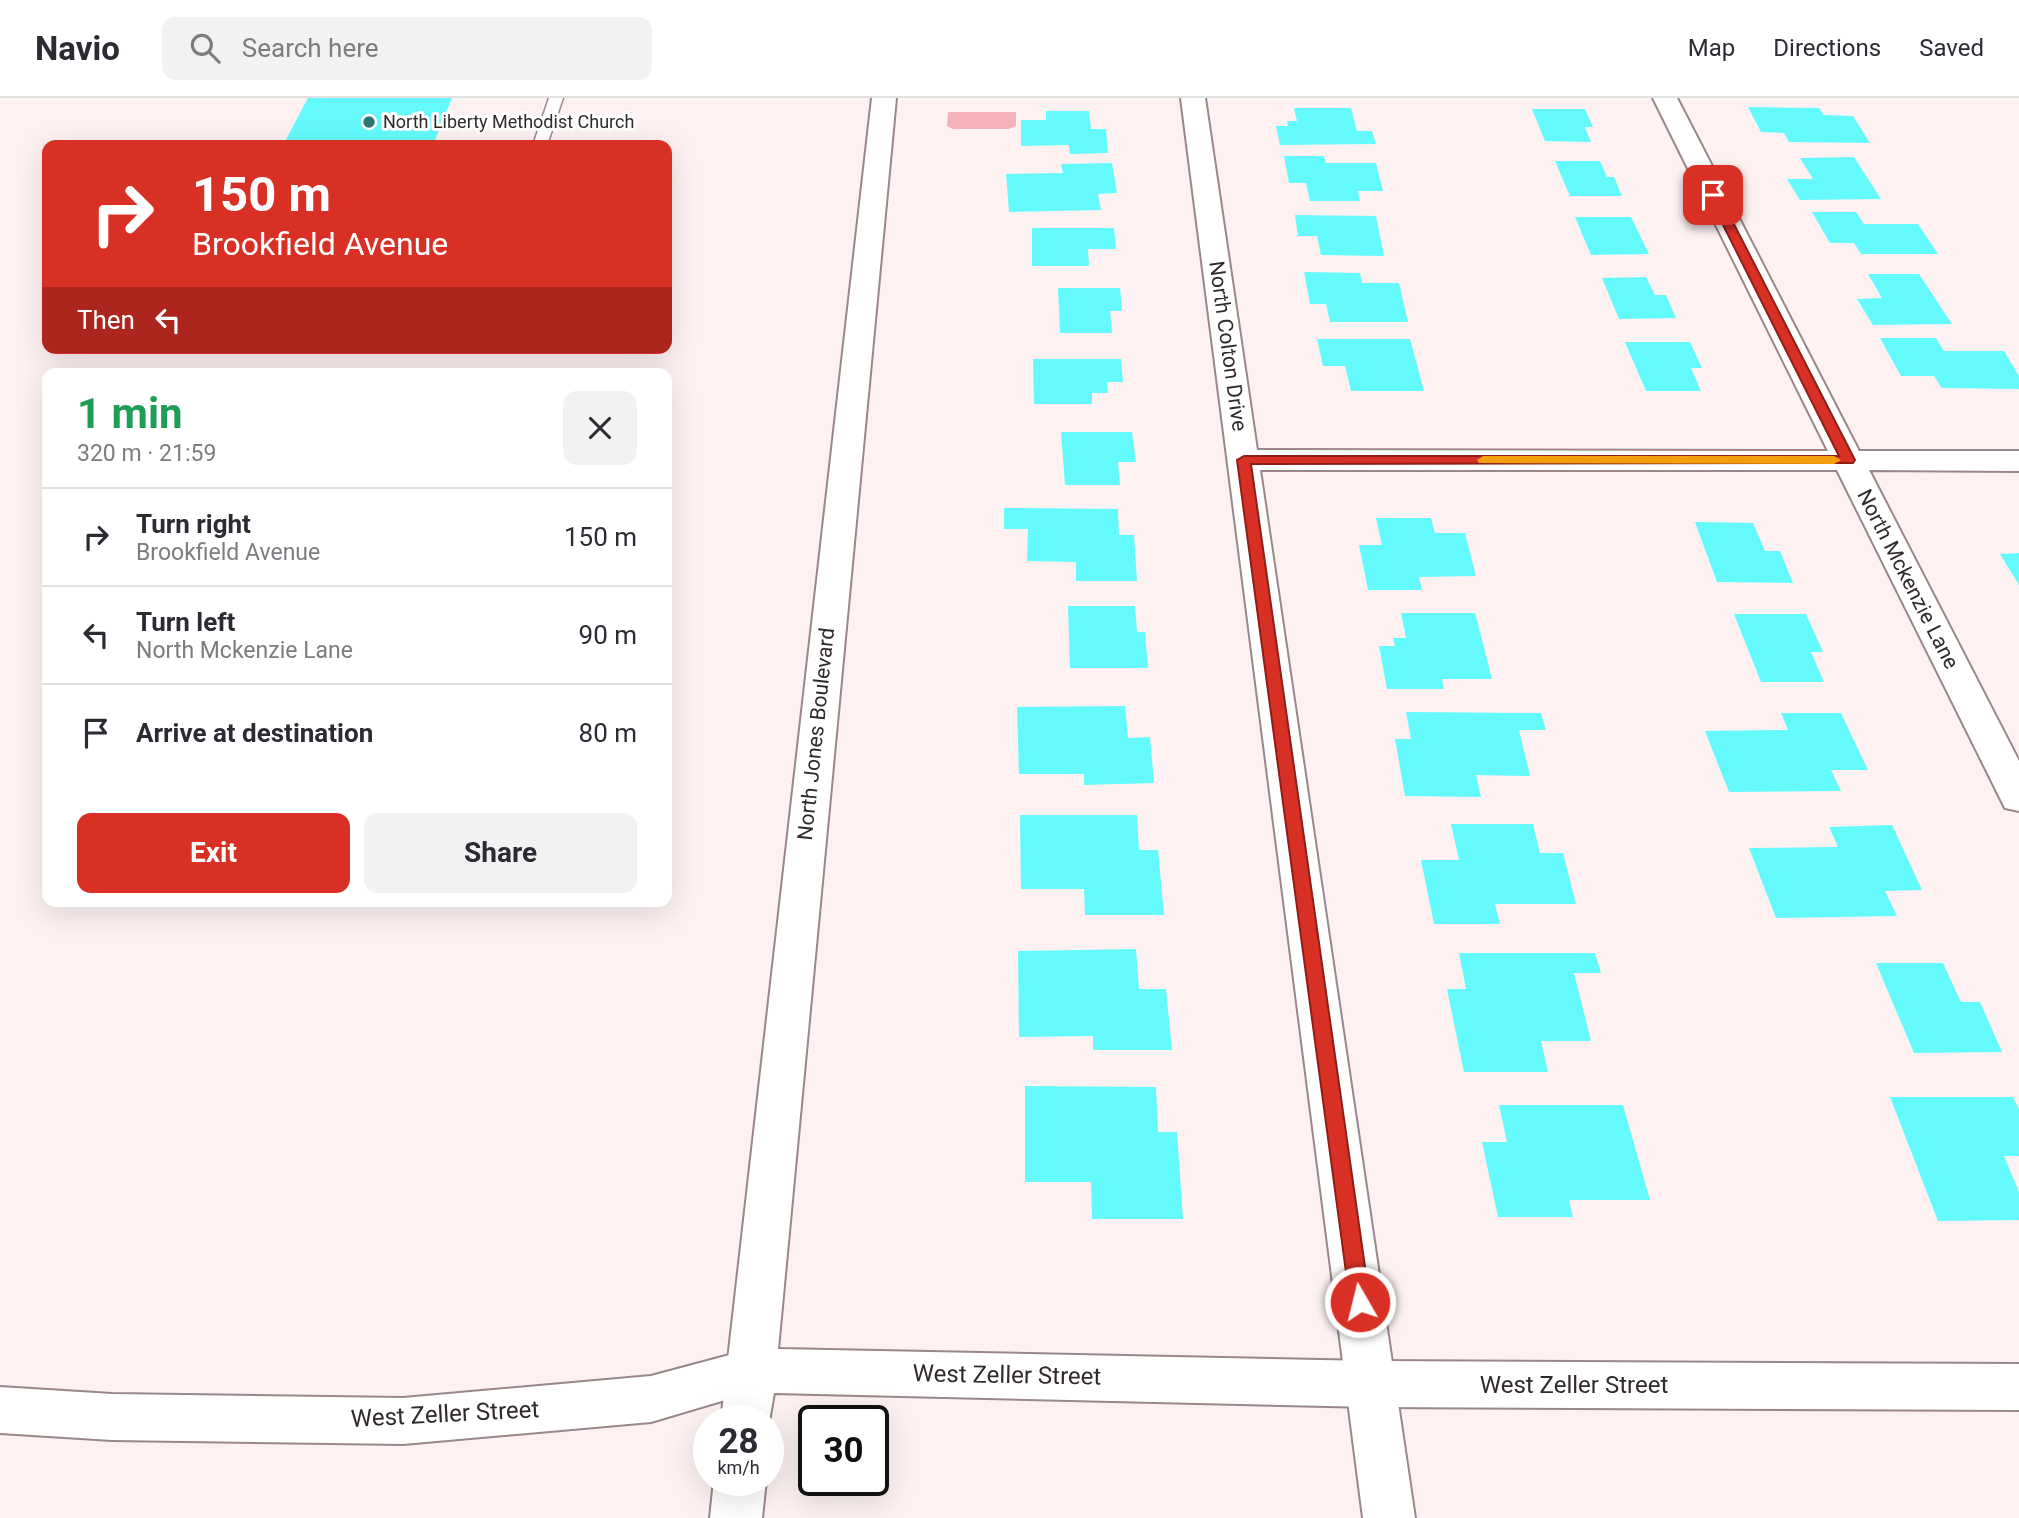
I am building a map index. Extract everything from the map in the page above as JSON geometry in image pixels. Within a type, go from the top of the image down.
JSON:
[{"type":"street","name":"North Jones Boulevard","points":[[748,1405],[854,363],[884,98]]},
{"type":"street","name":"North Colton Drive","points":[[1193,98],[1389,1518]]},
{"type":"street","name":"North Mckenzie Lane","points":[[1665,98],[2019,798]]},
{"type":"street","points":[[1244,460],[2019,460]]},
{"type":"street","name":"West Zeller Street","points":[[0,1409],[112,1417],[403,1421],[651,1399],[751,1371],[854,1371],[1371,1384],[2019,1387]]},
{"type":"street","points":[[736,1518],[738,1496]]},
{"type":"lane","points":[[542,140],[556,98]]},
{"type":"shaded area","points":[[948,112],[1016,112],[1016,126],[1009,129],[953,129],[947,126]]},
{"type":"building","name":"North Liberty Methodist Church","points":[[308,98],[452,98],[435,140],[286,140]]},
{"type":"building","points":[[1748,107],[1819,108],[1824,115],[1853,116],[1870,143],[1789,142],[1784,133],[1761,132]]},
{"type":"building","points":[[1294,108],[1351,108],[1357,131],[1372,131],[1376,144],[1280,145],[1276,126],[1288,126],[1287,121],[1297,121]]},
{"type":"building","points":[[1532,109],[1585,109],[1593,127],[1585,127],[1591,142],[1545,141]]},
{"type":"building","points":[[1046,111],[1089,111],[1091,129],[1106,129],[1108,153],[1070,154],[1069,145],[1021,146],[1021,120],[1046,120]]},
{"type":"building","points":[[1284,156],[1324,156],[1326,163],[1376,163],[1383,191],[1358,191],[1360,201],[1310,201],[1306,183],[1289,183]]},
{"type":"building","points":[[1854,157],[1881,199],[1800,200],[1787,179],[1813,179],[1800,158]]},
{"type":"building","points":[[1555,161],[1600,161],[1607,177],[1614,177],[1622,196],[1570,196]]},
{"type":"building","points":[[1112,163],[1117,193],[1098,194],[1101,210],[1009,212],[1006,174],[1063,173],[1061,164]]},
{"type":"building","points":[[1812,212],[1856,212],[1864,224],[1918,224],[1938,254],[1861,254],[1854,243],[1830,243]]},
{"type":"building","points":[[1295,215],[1376,216],[1384,256],[1321,255],[1317,236],[1298,236]]},
{"type":"building","points":[[1575,217],[1631,217],[1649,254],[1591,255]]},
{"type":"building","points":[[1032,228],[1114,228],[1116,249],[1088,249],[1089,266],[1032,266]]},
{"type":"building","points":[[1304,272],[1360,273],[1362,283],[1399,283],[1408,322],[1330,322],[1326,304],[1310,304]]},
{"type":"building","points":[[1868,274],[1919,274],[1952,324],[1873,325],[1857,299],[1882,298]]},
{"type":"building","points":[[1646,277],[1655,295],[1666,295],[1676,318],[1619,319],[1602,278]]},
{"type":"building","points":[[1058,288],[1120,288],[1122,311],[1110,311],[1112,333],[1060,333]]},
{"type":"building","points":[[1880,338],[1936,338],[1944,351],[2004,351],[2019,376],[2019,389],[1942,388],[1934,376],[1901,376]]},
{"type":"building","points":[[1317,339],[1410,339],[1424,391],[1351,391],[1345,366],[1323,366]]},
{"type":"building","points":[[1625,342],[1690,342],[1702,368],[1691,368],[1701,391],[1646,391]]},
{"type":"building","points":[[1033,359],[1121,359],[1123,382],[1107,382],[1108,393],[1092,393],[1092,404],[1034,404]]},
{"type":"building","points":[[1061,432],[1132,432],[1136,462],[1118,462],[1120,485],[1065,485]]},
{"type":"building","points":[[1004,508],[1118,509],[1119,535],[1134,535],[1137,581],[1076,581],[1076,562],[1027,561],[1028,529],[1004,529]]},
{"type":"building","points":[[1376,518],[1431,518],[1435,533],[1465,533],[1476,576],[1419,577],[1422,590],[1368,590],[1359,545],[1382,545]]},
{"type":"building","points":[[1695,522],[1753,523],[1765,551],[1780,551],[1793,583],[1717,582]]},
{"type":"building","points":[[2019,553],[2019,585],[2000,554]]},
{"type":"building","points":[[1068,606],[1135,606],[1137,632],[1145,632],[1148,668],[1070,668]]},
{"type":"building","points":[[1401,613],[1475,613],[1492,679],[1442,679],[1444,689],[1387,689],[1379,646],[1395,646],[1393,638],[1406,638]]},
{"type":"building","points":[[1734,614],[1806,614],[1823,652],[1811,652],[1824,682],[1761,682]]},
{"type":"building","points":[[1125,706],[1128,738],[1150,737],[1154,783],[1084,785],[1084,774],[1019,774],[1017,707]]},
{"type":"building","points":[[1406,712],[1541,713],[1546,730],[1519,730],[1530,776],[1476,775],[1481,797],[1405,796],[1395,739],[1411,739]]},
{"type":"building","points":[[1781,713],[1841,713],[1868,770],[1831,770],[1841,791],[1729,792],[1705,731],[1788,730]]},
{"type":"building","points":[[1020,815],[1137,815],[1139,850],[1158,850],[1164,915],[1085,915],[1084,889],[1021,889]]},
{"type":"building","points":[[1451,824],[1533,824],[1540,853],[1563,853],[1576,904],[1495,904],[1500,924],[1434,924],[1421,860],[1459,860]]},
{"type":"building","points":[[1892,825],[1922,890],[1885,891],[1897,916],[1776,918],[1749,848],[1838,847],[1829,827]]},
{"type":"building","points":[[1136,949],[1139,989],[1166,989],[1172,1050],[1093,1050],[1093,1036],[1019,1037],[1018,951]]},
{"type":"building","points":[[1459,953],[1595,953],[1601,973],[1574,973],[1591,1041],[1541,1041],[1548,1072],[1464,1072],[1447,989],[1466,989]]},
{"type":"building","points":[[1876,963],[1943,963],[1961,1002],[1980,1002],[2002,1052],[1914,1053]]},
{"type":"building","points":[[1025,1086],[1156,1087],[1158,1132],[1177,1132],[1183,1219],[1092,1219],[1091,1182],[1025,1182]]},
{"type":"building","points":[[1890,1097],[2013,1097],[2019,1109],[2019,1156],[2004,1156],[2019,1192],[2019,1220],[1938,1221]]},
{"type":"building","points":[[1499,1105],[1623,1105],[1650,1200],[1569,1200],[1573,1217],[1498,1217],[1482,1142],[1507,1142]]},
{"type":"slow traffic","points":[[1483,460],[1834,460]]},
{"type":"place","name":"North Liberty Methodist Church","points":[[369,122]]},
{"type":"route","points":[[1360,1302],[1244,460],[1848,460],[1713,195]]}]
